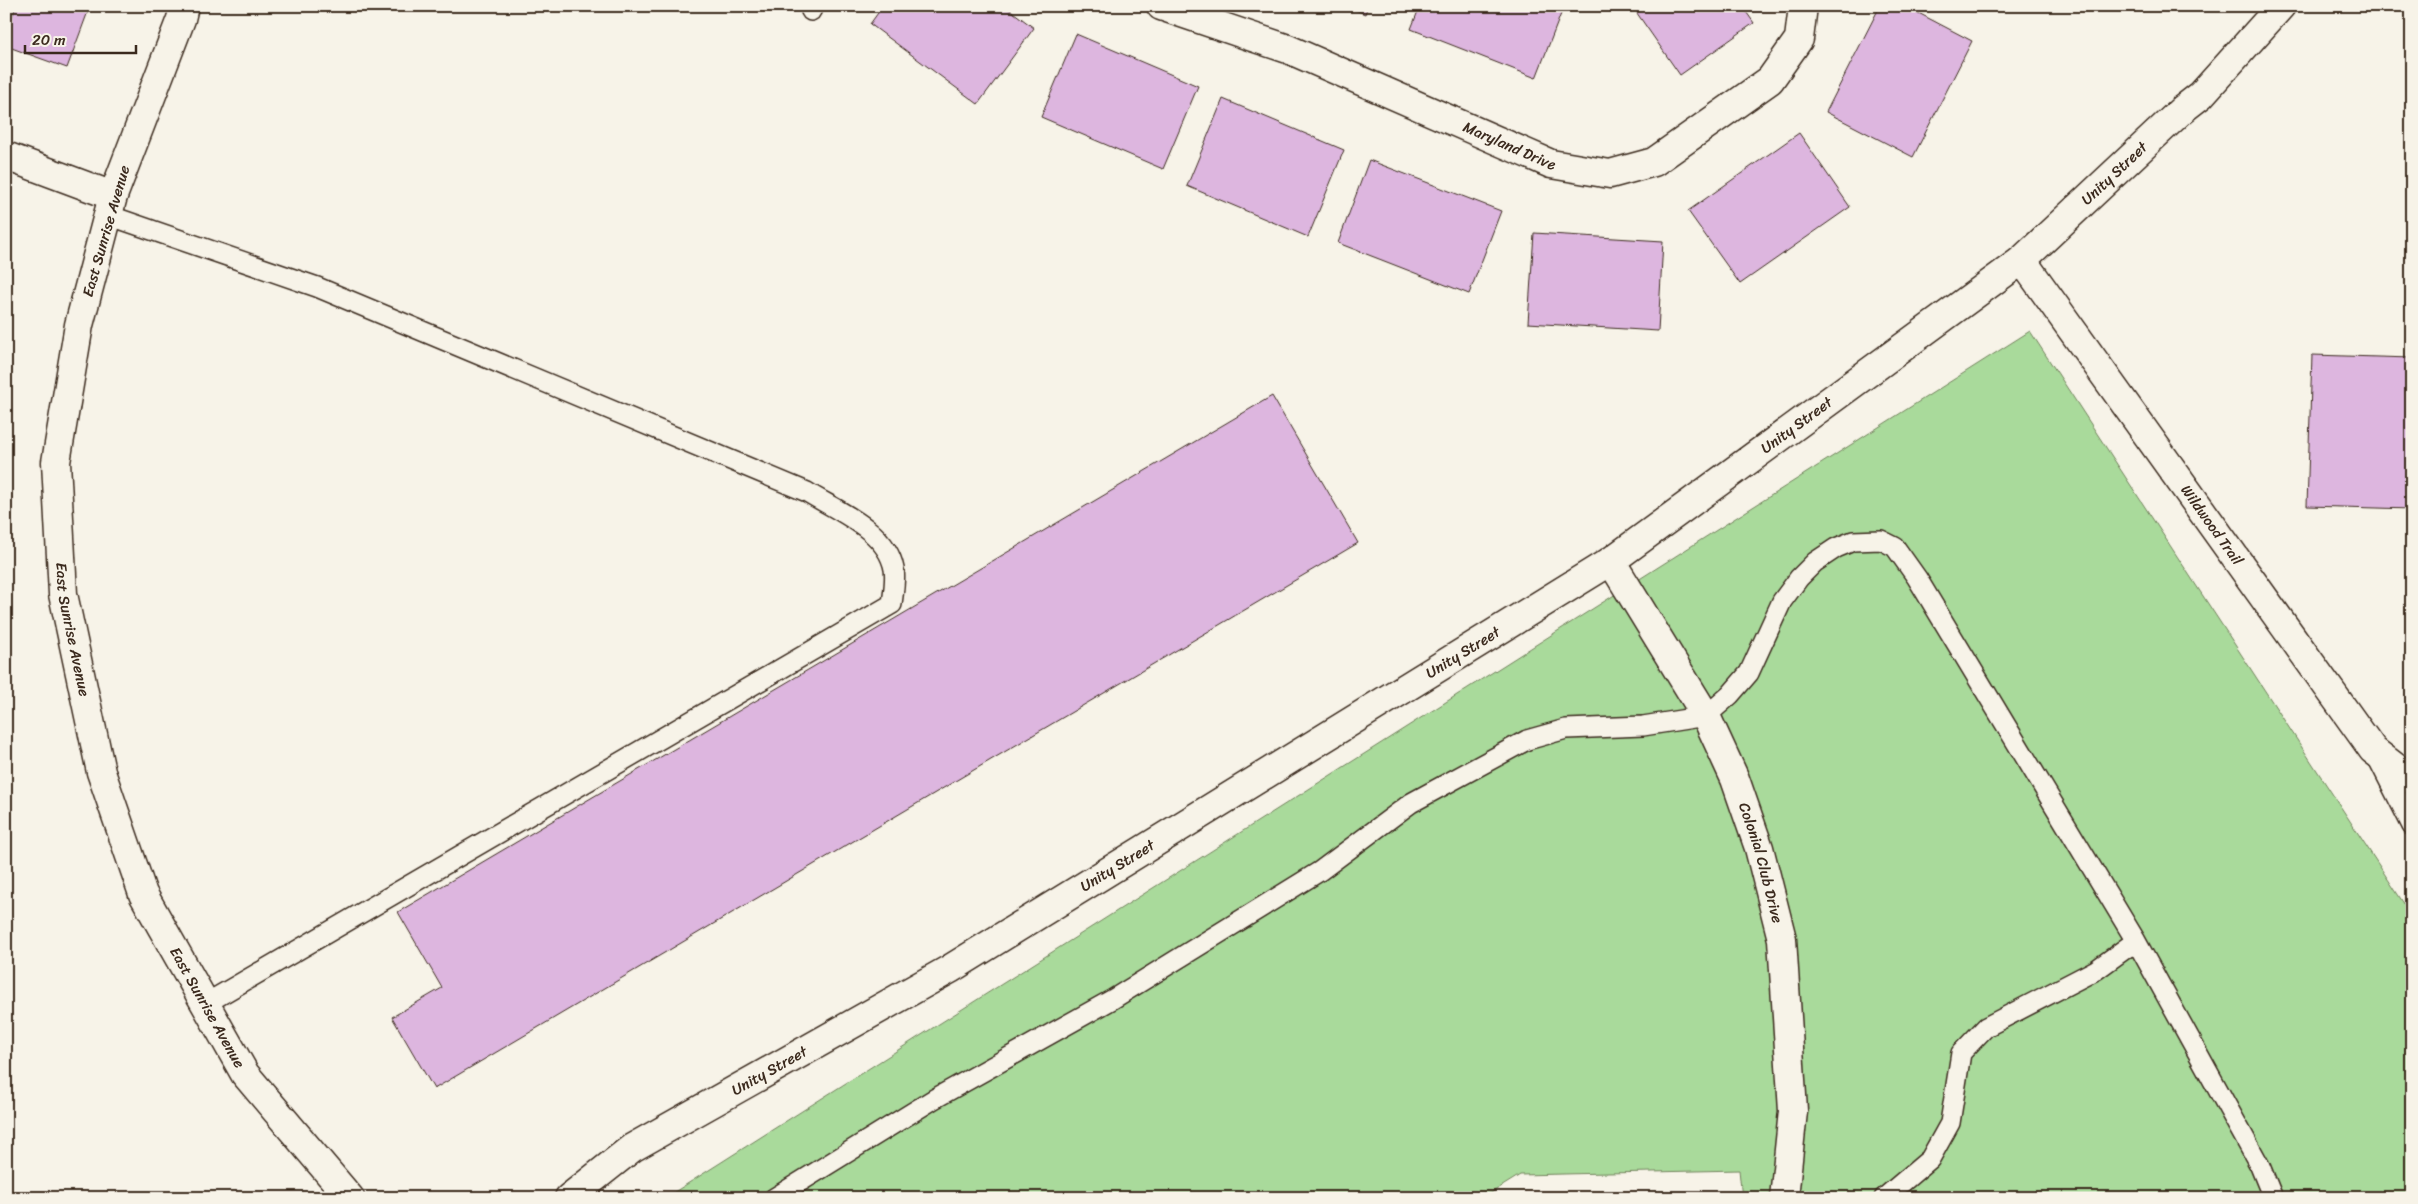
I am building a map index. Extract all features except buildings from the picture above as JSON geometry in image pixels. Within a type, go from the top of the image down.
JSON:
[{"type":"street","name":"East Sunrise Avenue","points":[[184,6],[110,205],[79,325],[56,462],[63,594],[101,772],[143,894],[245,1074],[350,1198]]},
{"type":"street","name":"Maryland Drive","points":[[1161,6],[1288,49],[1551,164],[1610,174],[1654,162],[1770,80],[1798,39],[1803,6]]},
{"type":"street","name":"Unity Street","points":[[569,1198],[632,1148],[950,969],[1611,561],[2022,260],[2184,109],[2202,95],[2281,6]]},
{"type":"street","points":[[6,156],[110,205]]},
{"type":"street","name":"Wildwood Trail","points":[[2022,260],[2373,750],[2412,780]]},
{"type":"street","name":"Colonial Club Drive","points":[[1611,561],[1706,716],[1735,779],[1759,848],[1782,939],[1793,1111],[1784,1198]]},
{"type":"lane","points":[[110,205],[317,287],[807,492],[868,530],[884,547],[894,570],[892,604],[205,1004]]},
{"type":"lane","points":[[774,1198],[934,1099],[1112,999],[1320,870],[1412,803],[1527,740],[1566,729],[1643,726],[1706,716],[1730,695],[1749,673],[1782,601],[1815,562],[1853,541],[1881,540],[1894,547],[1922,587],[2136,941],[2260,1166],[2272,1198]]},
{"type":"lane","points":[[2373,750],[2412,826]]},
{"type":"lane","points":[[1884,1198],[1930,1159],[1950,1123],[1961,1054],[1986,1026],[2096,970],[2136,941]]},
{"type":"green space","points":[[2030,331],[2412,916],[2412,1198],[1742,1198],[1739,1170],[1520,1175],[1483,1198],[665,1198]]}]
